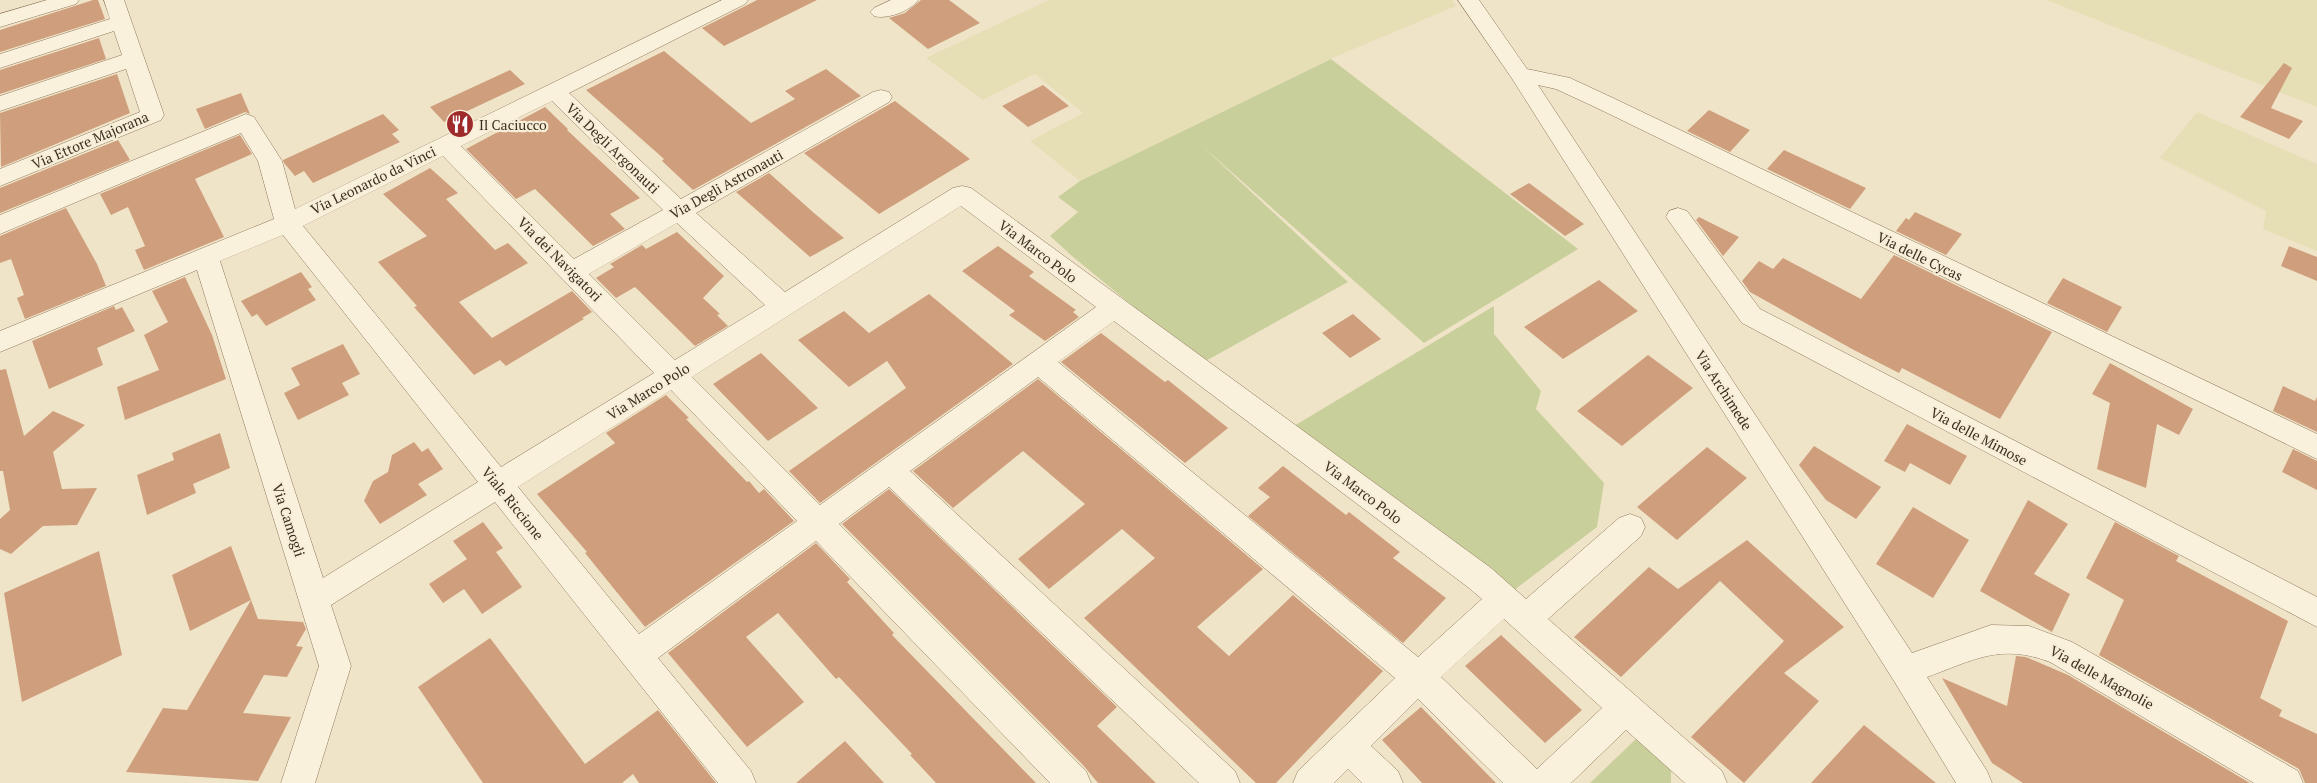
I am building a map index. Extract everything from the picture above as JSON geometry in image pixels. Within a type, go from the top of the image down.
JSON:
[{"type":"street","points":[[0,21],[69,0]]},
{"type":"street","name":"Via Ettore Majorana","points":[[0,178],[153,115],[114,0]]},
{"type":"street","name":"Via Leonardo da Vinci","points":[[0,342],[287,223],[738,0]]},
{"type":"street","points":[[881,12],[908,0]]},
{"type":"street","name":"Via Archimede","points":[[1479,4],[1520,74],[1976,780]]},
{"type":"street","points":[[0,61],[121,22]]},
{"type":"street","points":[[0,104],[133,59]]},
{"type":"street","name":"Via delle Cycas","points":[[1520,74],[1562,83],[1605,103],[2317,447]]},
{"type":"street","name":"Via Degli Argonauti","points":[[553,90],[679,211],[783,306]]},
{"type":"street","name":"Via Degli Astronauti","points":[[572,272],[881,97]]},
{"type":"street","points":[[0,226],[246,122],[270,161],[287,223]]},
{"type":"street","name":"Via dei Navigatori","points":[[446,145],[675,374],[817,523],[1074,783]]},
{"type":"street","name":"Via Marco Polo","points":[[315,600],[962,194],[1480,578],[1710,783]]},
{"type":"street","name":"Via delle Mimose","points":[[1678,217],[1751,316],[2317,613]]},
{"type":"street","name":"Viale Riccione","points":[[287,223],[739,783]]},
{"type":"street","name":"Via Camogli","points":[[206,258],[336,666],[298,783]]},
{"type":"street","points":[[636,655],[1114,307]]},
{"type":"street","points":[[1039,362],[1418,677],[1527,783]]},
{"type":"street","points":[[890,470],[1222,783]]},
{"type":"street","points":[[1310,783],[1418,677],[1630,527]]},
{"type":"street","name":"Via delle Magnolie","points":[[1905,670],[1991,639],[2029,640],[2061,652],[2286,783]]},
{"type":"street","points":[[1546,783],[1626,708]]},
{"type":"street","points":[[1347,745],[1386,783]]},
{"type":"shaded area","points":[[1049,0],[1452,0],[1456,6],[1330,59],[1080,181],[1030,141],[1083,113],[1035,74],[983,100],[926,58]]},
{"type":"shaded area","points":[[2047,0],[2317,0],[2317,107],[2218,68]]},
{"type":"shaded area","points":[[2197,112],[2317,164],[2317,251],[2263,229],[2266,211],[2160,158]]},
{"type":"green space","points":[[1331,59],[1578,249],[1424,343],[1200,144],[1348,282],[1202,363],[1050,236],[1078,212],[1058,197],[1080,181]]},
{"type":"green space","points":[[1494,306],[1494,334],[1541,391],[1536,409],[1604,483],[1597,527],[1513,591],[1294,426]]},
{"type":"green space","points":[[1638,737],[1671,767],[1671,783],[1590,783]]},
{"type":"building","points":[[98,0],[105,19],[0,52],[0,30]]},
{"type":"building","points":[[757,0],[817,0],[724,46],[702,28]]},
{"type":"building","points":[[921,0],[949,0],[980,23],[928,49],[889,18],[905,13]]},
{"type":"building","points":[[99,38],[106,59],[0,94],[0,70]]},
{"type":"building","points":[[664,51],[751,123],[795,99],[785,91],[826,69],[861,96],[693,190],[662,161],[664,159],[586,90]]},
{"type":"building","points":[[2284,63],[2292,68],[2271,108],[2303,121],[2289,139],[2240,117]]},
{"type":"building","points":[[510,70],[525,84],[444,122],[430,107]]},
{"type":"building","points":[[117,74],[130,113],[1,167],[0,113]]},
{"type":"building","points":[[1043,85],[1069,106],[1028,127],[1002,106]]},
{"type":"building","points":[[241,93],[250,114],[245,112],[205,129],[196,109]]},
{"type":"building","points":[[895,101],[970,159],[879,214],[804,153]]},
{"type":"building","points":[[545,107],[640,198],[610,214],[625,229],[593,246],[535,189],[516,199],[466,149]]},
{"type":"building","points":[[1709,110],[1750,130],[1730,152],[1687,131]]},
{"type":"building","points":[[383,114],[399,130],[392,134],[400,142],[313,183],[304,171],[295,176],[284,163],[283,160]]},
{"type":"building","points":[[240,135],[252,154],[195,179],[224,237],[144,270],[135,250],[145,246],[128,207],[111,215],[100,194]]},
{"type":"building","points":[[118,140],[130,160],[0,213],[0,188]]},
{"type":"building","points":[[1784,150],[1866,188],[1850,209],[1767,169]]},
{"type":"building","points":[[430,168],[458,193],[446,199],[495,250],[508,243],[528,263],[459,302],[492,338],[572,291],[592,312],[582,318],[584,319],[506,366],[500,360],[474,375],[414,307],[417,306],[378,262],[427,236],[383,194]]},
{"type":"building","points":[[769,173],[844,238],[810,257],[736,192]]},
{"type":"building","points":[[1529,183],[1584,224],[1565,236],[1510,194]]},
{"type":"building","points":[[66,208],[97,264],[106,286],[25,319],[17,298],[24,295],[11,259],[0,263],[0,236]]},
{"type":"building","points":[[1915,212],[1962,234],[1946,255],[1896,231],[1906,218],[1909,220]]},
{"type":"building","points":[[1699,217],[1739,237],[1723,256],[1696,220]]},
{"type":"building","points":[[677,232],[724,276],[703,298],[720,314],[717,315],[728,326],[695,346],[635,287],[616,298],[596,278],[614,267],[610,264],[642,245],[646,249]]},
{"type":"building","points":[[998,246],[1034,272],[1029,276],[1076,310],[1073,312],[1079,317],[1045,341],[1009,315],[1015,311],[962,271]]},
{"type":"building","points":[[2289,246],[2317,257],[2317,281],[2281,266]]},
{"type":"building","points":[[1894,255],[2052,332],[2000,419],[1902,368],[1899,373],[1852,349],[1750,292],[1742,281],[1759,261],[1773,269],[1783,258],[1861,299]]},
{"type":"building","points":[[301,272],[312,287],[308,289],[316,300],[266,326],[257,314],[252,317],[241,301]]},
{"type":"building","points":[[185,277],[212,335],[226,379],[125,420],[117,387],[159,370],[144,335],[168,322],[152,291]]},
{"type":"building","points":[[2063,278],[2122,307],[2107,332],[2047,303]]},
{"type":"building","points":[[1599,280],[1638,311],[1563,359],[1524,327]]},
{"type":"building","points":[[929,294],[1013,364],[820,503],[789,471],[906,388],[887,361],[849,387],[798,340],[844,311],[869,333]]},
{"type":"building","points":[[114,306],[116,310],[122,307],[135,331],[97,348],[103,365],[49,389],[32,341]]},
{"type":"building","points":[[1353,314],[1381,339],[1350,358],[1322,333]]},
{"type":"building","points":[[1101,333],[1165,382],[1168,380],[1228,428],[1185,463],[1061,362]]},
{"type":"building","points":[[343,344],[360,374],[342,383],[349,395],[298,420],[284,393],[300,385],[291,368]]},
{"type":"building","points":[[761,353],[818,408],[768,441],[713,384]]},
{"type":"building","points":[[1648,355],[1693,388],[1622,446],[1577,411]]},
{"type":"building","points":[[2110,363],[2193,409],[2179,435],[2157,424],[2146,488],[2097,469],[2110,403],[2092,394]]},
{"type":"building","points":[[6,369],[24,436],[53,411],[85,425],[53,452],[62,489],[97,488],[77,525],[43,526],[11,554],[0,549],[0,519],[10,510],[3,471],[0,471],[0,370]]},
{"type":"building","points":[[1038,379],[1263,569],[1197,627],[1229,656],[1293,595],[1383,671],[1276,783],[1256,783],[1084,618],[1155,558],[1122,529],[1049,589],[1018,559],[1085,504],[1023,451],[953,508],[913,471]]},
{"type":"building","points":[[2283,386],[2315,401],[2317,397],[2317,432],[2273,411]]},
{"type":"building","points":[[666,395],[689,418],[686,419],[747,482],[749,481],[759,493],[764,489],[794,521],[645,627],[585,553],[587,552],[537,494],[615,443],[606,433]]},
{"type":"building","points":[[1907,424],[1967,456],[1950,485],[1910,463],[1905,472],[1884,461]]},
{"type":"building","points":[[220,433],[230,468],[193,484],[196,493],[147,515],[137,475],[174,460],[172,453]]},
{"type":"building","points":[[414,442],[422,452],[428,448],[443,469],[418,484],[427,495],[380,524],[364,501],[373,481],[388,472],[392,455]]},
{"type":"building","points":[[1814,446],[1881,487],[1856,519],[1826,500],[1799,465]]},
{"type":"building","points":[[1707,447],[1747,478],[1677,540],[1637,507]]},
{"type":"building","points":[[2293,449],[2317,461],[2317,490],[2282,472]]},
{"type":"building","points":[[1283,466],[1346,515],[1349,512],[1400,552],[1393,558],[1446,598],[1403,643],[1248,516],[1270,497],[1258,488]]},
{"type":"building","points":[[889,489],[1117,707],[1097,726],[1156,783],[1098,783],[1083,765],[842,524]]},
{"type":"building","points":[[2028,500],[2068,524],[2034,574],[2070,594],[2052,632],[1980,591]]},
{"type":"building","points":[[1913,507],[1969,540],[1933,598],[1876,564]]},
{"type":"building","points":[[483,522],[503,548],[496,552],[522,587],[482,614],[464,589],[443,603],[429,584],[467,559],[453,541]]},
{"type":"building","points":[[2115,522],[2179,556],[2176,561],[2288,621],[2260,698],[2282,710],[2279,716],[2317,734],[2317,783],[2305,783],[2299,769],[2099,655],[2124,600],[2086,578]]},
{"type":"building","points":[[1747,540],[1844,627],[1784,673],[1819,701],[1744,783],[1691,737],[1784,641],[1720,581],[1621,677],[1574,637],[1649,567],[1678,589]]},
{"type":"building","points":[[816,543],[850,579],[847,582],[894,633],[892,635],[1036,783],[936,783],[910,755],[912,754],[839,677],[836,679],[778,613],[746,637],[804,702],[747,747],[668,653]]},
{"type":"building","points":[[231,546],[251,600],[190,631],[172,575]]},
{"type":"building","points":[[99,551],[122,655],[22,702],[4,593]]},
{"type":"building","points":[[251,600],[258,619],[303,622],[306,629],[296,646],[303,647],[287,677],[264,675],[243,713],[291,717],[258,781],[126,772],[163,708],[187,710]]},
{"type":"building","points":[[1501,635],[1582,710],[1545,743],[1465,666]]},
{"type":"building","points":[[490,638],[585,764],[658,710],[716,783],[639,783],[633,774],[622,783],[483,783],[418,687]]},
{"type":"building","points":[[2016,656],[2026,657],[2068,675],[2250,783],[2023,783],[1992,763],[1942,678],[2007,706]]},
{"type":"building","points":[[1421,707],[1496,783],[1422,783],[1382,740]]},
{"type":"building","points":[[1864,725],[1936,783],[1811,783]]},
{"type":"building","points":[[845,741],[884,783],[796,783]]},
{"type":"place","name":"Il Caciucco","points":[[460,124]]}]
